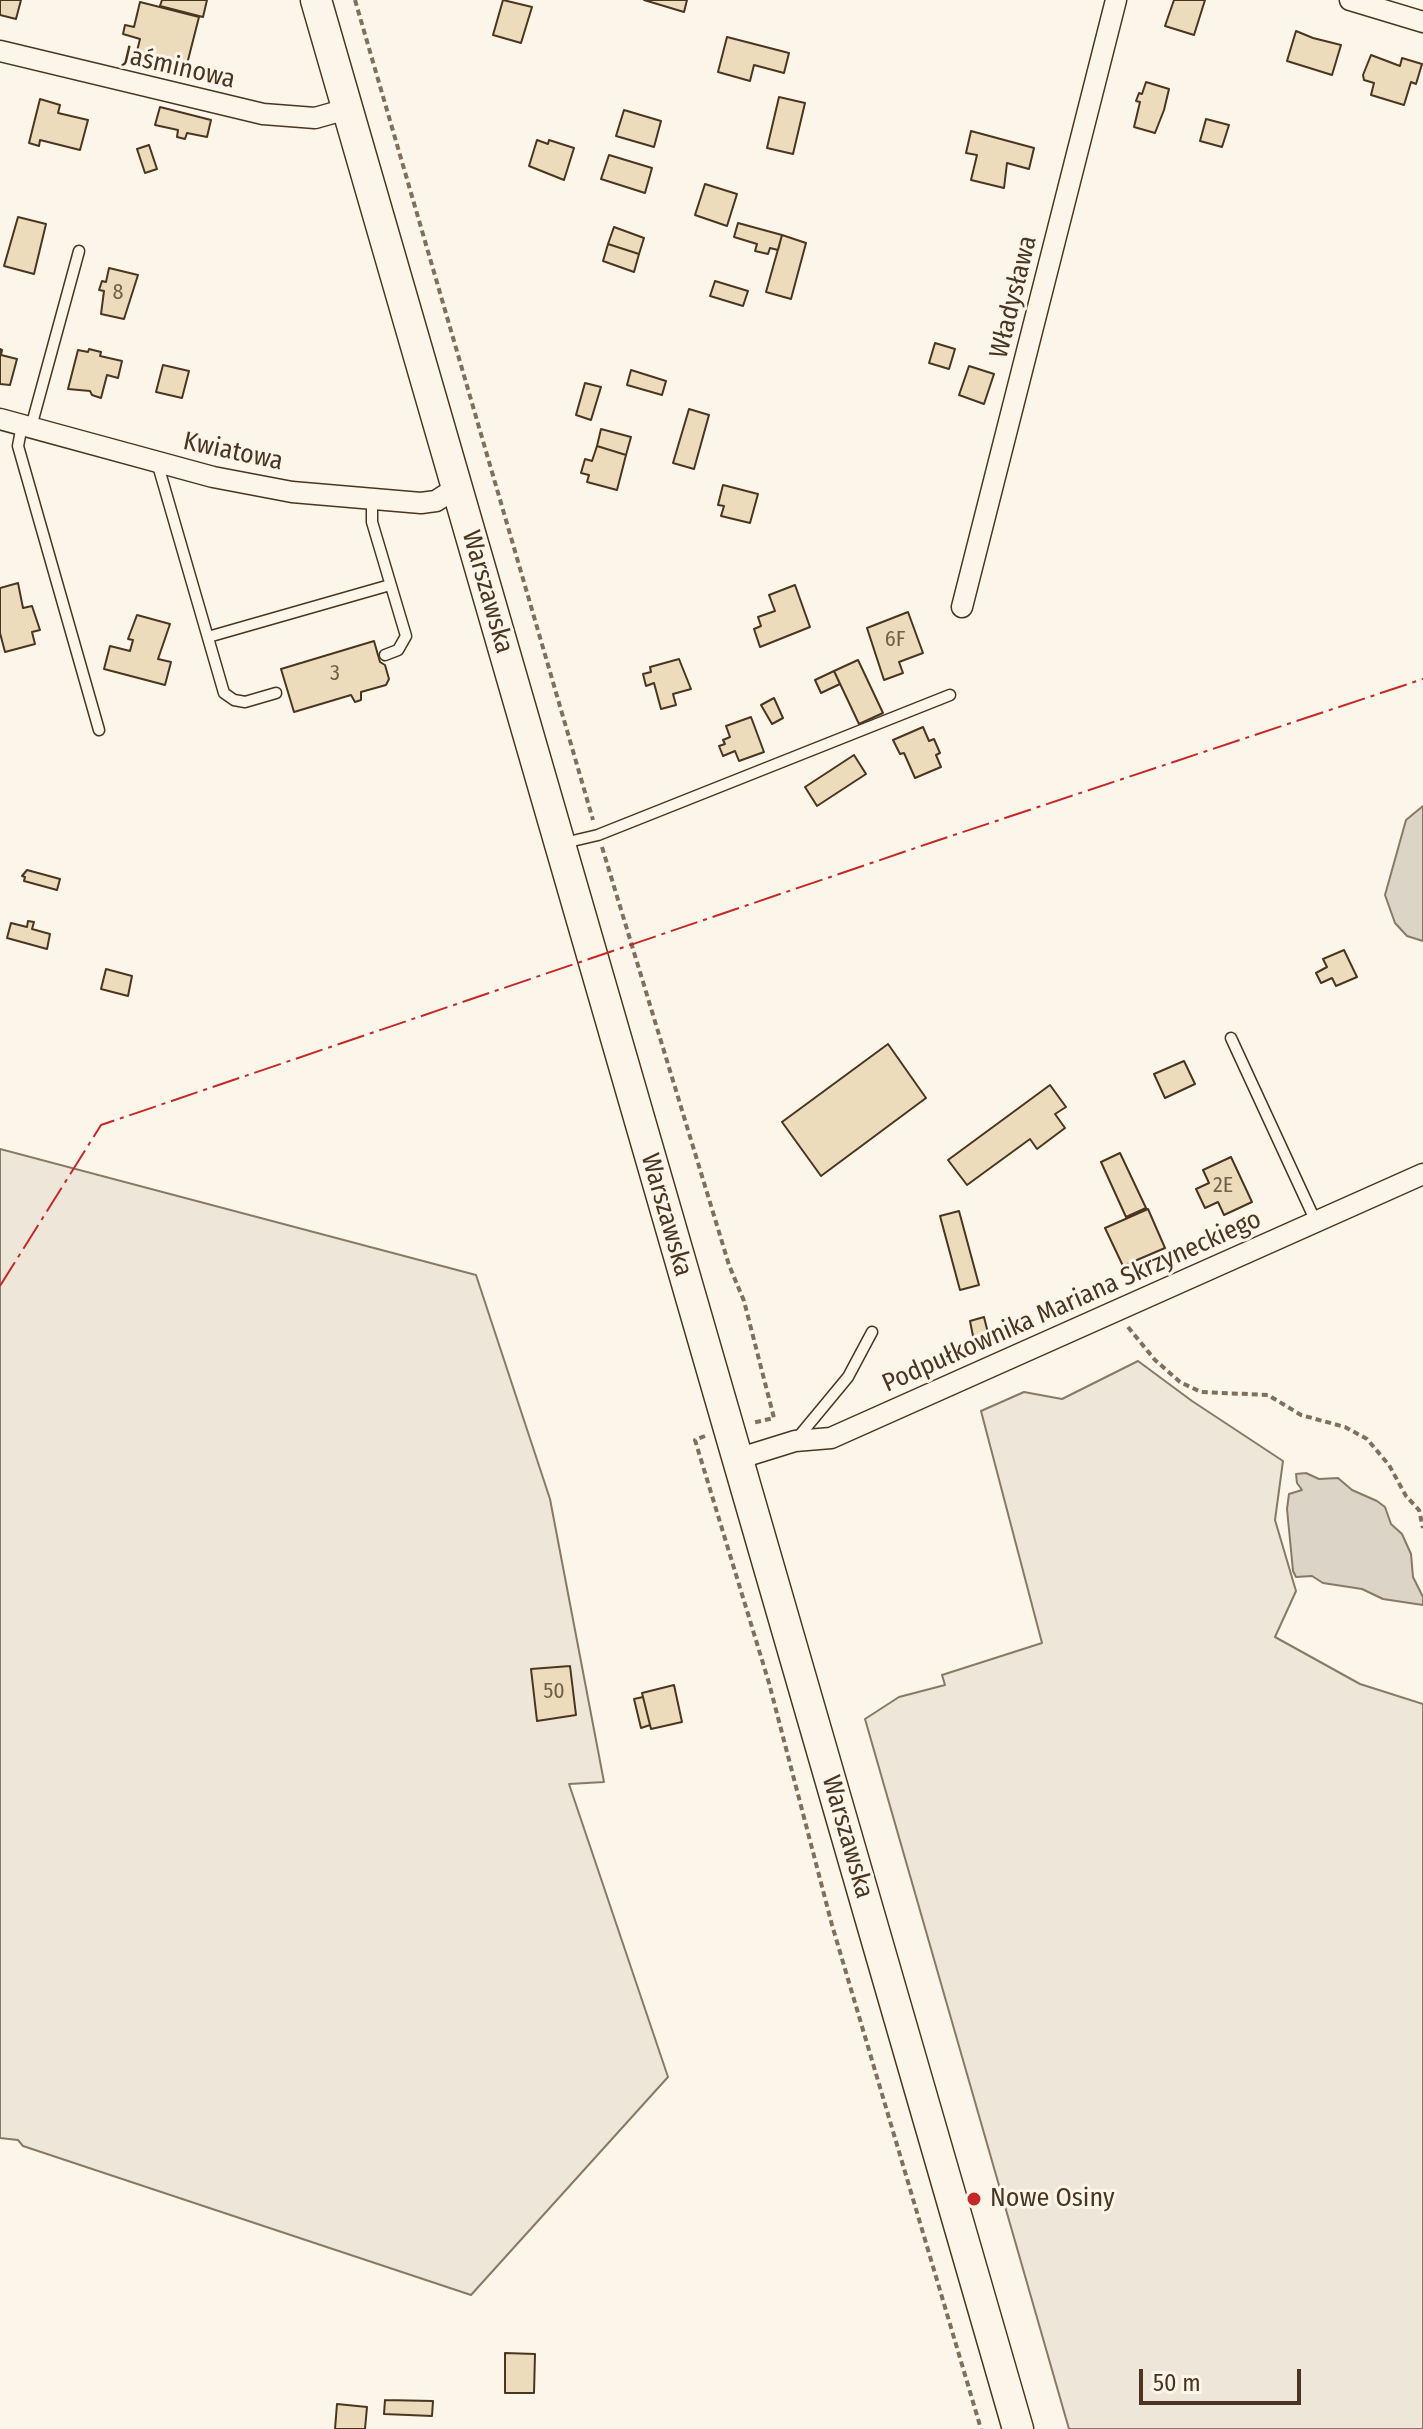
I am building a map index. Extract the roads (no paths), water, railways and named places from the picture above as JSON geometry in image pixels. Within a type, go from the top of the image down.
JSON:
[{"type":"main road","name":"Warszawska","points":[[316,0],[1018,2429]]},
{"type":"street","name":"Władysława","points":[[962,607],[1116,0]]},
{"type":"street","points":[[1350,0],[1423,22]]},
{"type":"street","name":"Jaśminowa","points":[[0,51],[263,114],[315,118],[347,109]]},
{"type":"street","name":"Kwiatowa","points":[[0,419],[251,485],[421,503],[436,501],[456,488]]},
{"type":"street","name":"Podpułkownika Mariana Skrzyneckiego","points":[[737,1459],[795,1441],[831,1438],[1423,1174]]},
{"type":"lane","points":[[79,251],[27,426],[18,446],[99,730]]},
{"type":"lane","points":[[157,462],[224,693],[234,700],[245,702],[276,693]]},
{"type":"lane","points":[[372,500],[372,522],[406,636],[398,650],[385,655]]},
{"type":"lane","points":[[208,637],[390,585]]},
{"type":"lane","points":[[559,844],[598,835],[950,695]]},
{"type":"lane","points":[[1231,1038],[1316,1222]]},
{"type":"lane","points":[[795,1441],[848,1377],[872,1332]]},
{"type":"place","name":"Nowe Osiny","points":[[974,2199]]}]
